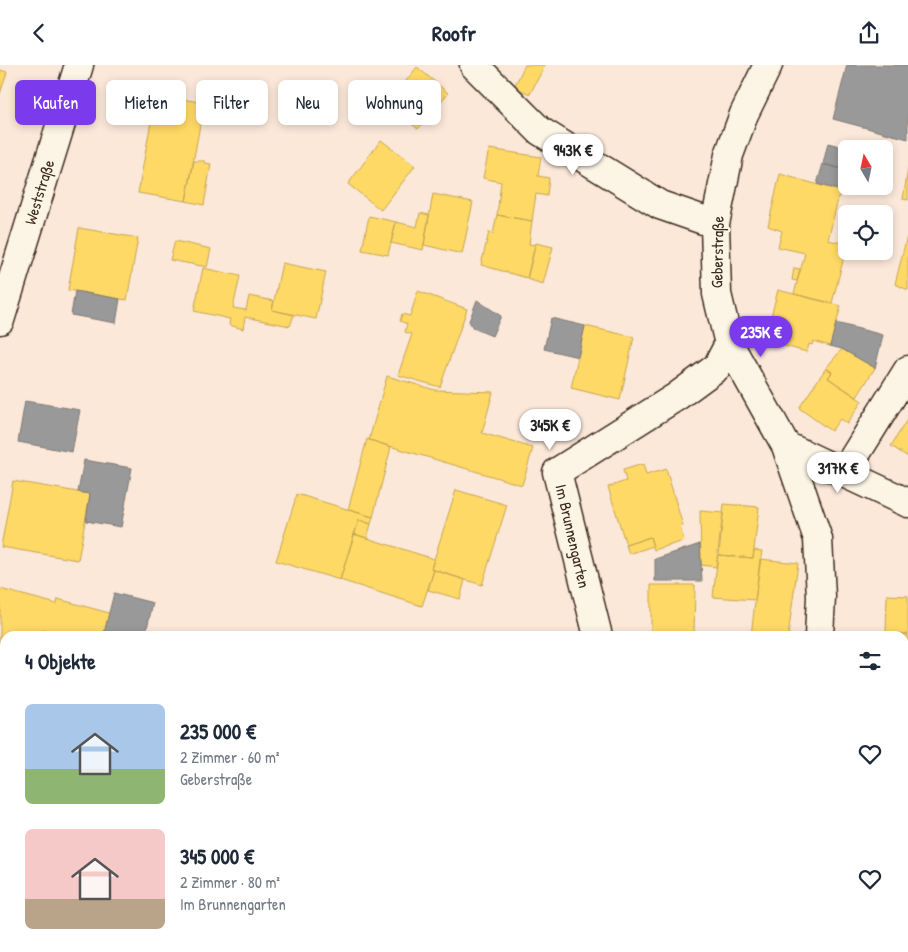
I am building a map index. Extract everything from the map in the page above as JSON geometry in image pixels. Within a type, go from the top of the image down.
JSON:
[{"type":"street","name":"Weststraße","points":[[0,320],[79,65]]},
{"type":"street","points":[[474,65],[540,131],[660,205],[714,224]]},
{"type":"street","name":"Geberstraße","points":[[768,65],[744,114],[729,155],[714,224],[717,294],[729,344],[786,446],[818,539],[821,597],[819,631]]},
{"type":"street","name":"Im Brunnengarten","points":[[597,631],[558,471],[676,397],[717,367],[729,344]]},
{"type":"street","points":[[844,473],[908,370]]},
{"type":"street","points":[[786,446],[908,503]]},
{"type":"building: Wohnen","points":[[525,65],[545,65],[530,94],[514,87]]},
{"type":"building: Wohnen","points":[[417,67],[432,80],[407,80]]},
{"type":"building: Wohnen","points":[[0,70],[7,72],[0,94]]},
{"type":"building: Wohnen","points":[[441,87],[448,93],[441,101]]},
{"type":"building: Wohnen","points":[[186,100],[196,102],[196,125],[200,125],[186,201],[138,193],[150,125],[186,125]]},
{"type":"building: Wohnen","points":[[413,125],[421,125],[418,129]]},
{"type":"building: Wohnen","points":[[381,140],[415,166],[381,210],[348,184]]},
{"type":"building: Wohnen","points":[[489,149],[541,157],[538,176],[549,178],[547,196],[536,194],[532,221],[497,215],[501,182],[483,178]]},
{"type":"building: Wohnen","points":[[194,161],[205,161],[205,163],[211,164],[204,205],[186,201]]},
{"type":"building: Wohnen","points":[[908,169],[908,200],[903,199]]},
{"type":"building: Wohnen","points":[[780,174],[838,190],[839,195],[828,240],[838,242],[838,260],[843,260],[832,303],[794,294],[805,253],[778,247],[782,231],[768,226]]},
{"type":"building: Wohnen","points":[[433,194],[473,202],[462,254],[424,245]]},
{"type":"building: Wohnen","points":[[420,213],[429,215],[423,250],[391,243],[396,222],[417,227]]},
{"type":"building: Wohnen","points":[[497,215],[532,221],[529,244],[535,245],[527,278],[481,265],[489,232],[493,234]]},
{"type":"building: Wohnen","points":[[369,216],[396,222],[388,255],[362,250]]},
{"type":"building: Wohnen","points":[[79,228],[138,238],[127,300],[68,290]]},
{"type":"building: Wohnen","points":[[908,237],[908,290],[895,284]]},
{"type":"building: Wohnen","points":[[175,241],[211,249],[207,267],[170,260]]},
{"type":"building: Wohnen","points":[[536,243],[553,247],[543,284],[527,279]]},
{"type":"building: Wohnen","points":[[282,263],[326,272],[316,319],[272,310]]},
{"type":"building: Wohnen","points":[[203,268],[240,276],[233,308],[246,310],[249,296],[274,301],[272,310],[294,315],[290,326],[245,317],[243,329],[229,325],[230,319],[194,311]]},
{"type":"building: Wohnen","points":[[794,268],[800,269],[797,281],[792,280]]},
{"type":"building: Wohnen","points":[[778,290],[841,306],[830,346],[813,341],[812,345],[809,344],[807,352],[770,342],[766,335]]},
{"type":"building: Wohnen","points":[[418,291],[467,309],[440,387],[398,375],[412,334],[405,332],[407,324],[400,321],[402,314],[410,316]]},
{"type":"building: Wohnen","points":[[585,326],[634,337],[620,400],[571,388]]},
{"type":"building: Wohnen","points":[[842,349],[875,368],[857,397],[828,378],[832,372],[826,368]]},
{"type":"building: Wohnen","points":[[826,368],[832,372],[828,378],[862,401],[847,424],[840,419],[831,431],[799,408]]},
{"type":"building: Wohnen","points":[[387,376],[435,390],[493,392],[482,433],[533,448],[522,485],[369,440]]},
{"type":"building: Wohnen","points":[[908,418],[908,457],[891,446]]},
{"type":"building: Wohnen","points":[[367,439],[391,447],[373,517],[348,510]]},
{"type":"building: Wohnen","points":[[643,464],[646,475],[666,469],[683,526],[680,527],[684,541],[654,550],[650,537],[626,545],[608,487],[626,481],[623,470]]},
{"type":"building: Wohnen","points":[[13,481],[90,494],[78,560],[1,547]]},
{"type":"building: Wohnen","points":[[456,490],[507,505],[482,585],[431,569]]},
{"type":"building: Wohnen","points":[[297,494],[373,517],[371,524],[359,520],[340,580],[276,561]]},
{"type":"building: Wohnen","points":[[724,504],[759,507],[753,558],[719,555]]},
{"type":"building: Wohnen","points":[[700,511],[723,513],[716,567],[701,565]]},
{"type":"building: Wohnen","points":[[359,520],[371,524],[367,538],[354,534]]},
{"type":"building: Wohnen","points":[[354,534],[434,559],[431,569],[434,570],[422,606],[340,580]]},
{"type":"building: Wohnen","points":[[650,537],[653,546],[629,554],[626,545]]},
{"type":"building: Wohnen","points":[[754,550],[762,551],[755,600],[713,597],[718,555],[753,558]]},
{"type":"building: Wohnen","points":[[760,559],[798,563],[789,631],[752,631]]},
{"type":"building: Wohnen","points":[[434,570],[465,580],[460,599],[428,590]]},
{"type":"building: Wohnen","points":[[651,585],[695,585],[694,631],[651,631]]},
{"type":"building: Wohnen","points":[[0,589],[57,604],[58,599],[109,613],[105,631],[0,631]]},
{"type":"building: Wohnen","points":[[887,595],[908,596],[908,631],[886,631]]},
{"type":"building: Industrie","points":[[847,65],[908,65],[908,139],[833,119]]},
{"type":"building: Industrie","points":[[828,143],[838,146],[838,168],[823,164]]},
{"type":"building: Industrie","points":[[823,164],[838,168],[838,190],[817,184]]},
{"type":"building: Industrie","points":[[75,291],[120,299],[116,323],[71,315]]},
{"type":"building: Industrie","points":[[477,300],[501,316],[492,336],[473,328],[469,321]]},
{"type":"building: Industrie","points":[[551,318],[585,326],[578,357],[544,349]]},
{"type":"building: Industrie","points":[[836,323],[883,335],[875,368],[842,349],[830,346]]},
{"type":"building: Industrie","points":[[25,401],[80,410],[72,452],[18,442]]},
{"type":"building: Industrie","points":[[84,460],[132,468],[121,527],[86,521],[90,494],[78,492]]},
{"type":"building: Industrie","points":[[700,544],[702,581],[655,581],[655,559]]},
{"type":"building: Industrie","points":[[114,593],[153,603],[146,631],[104,631]]}]
